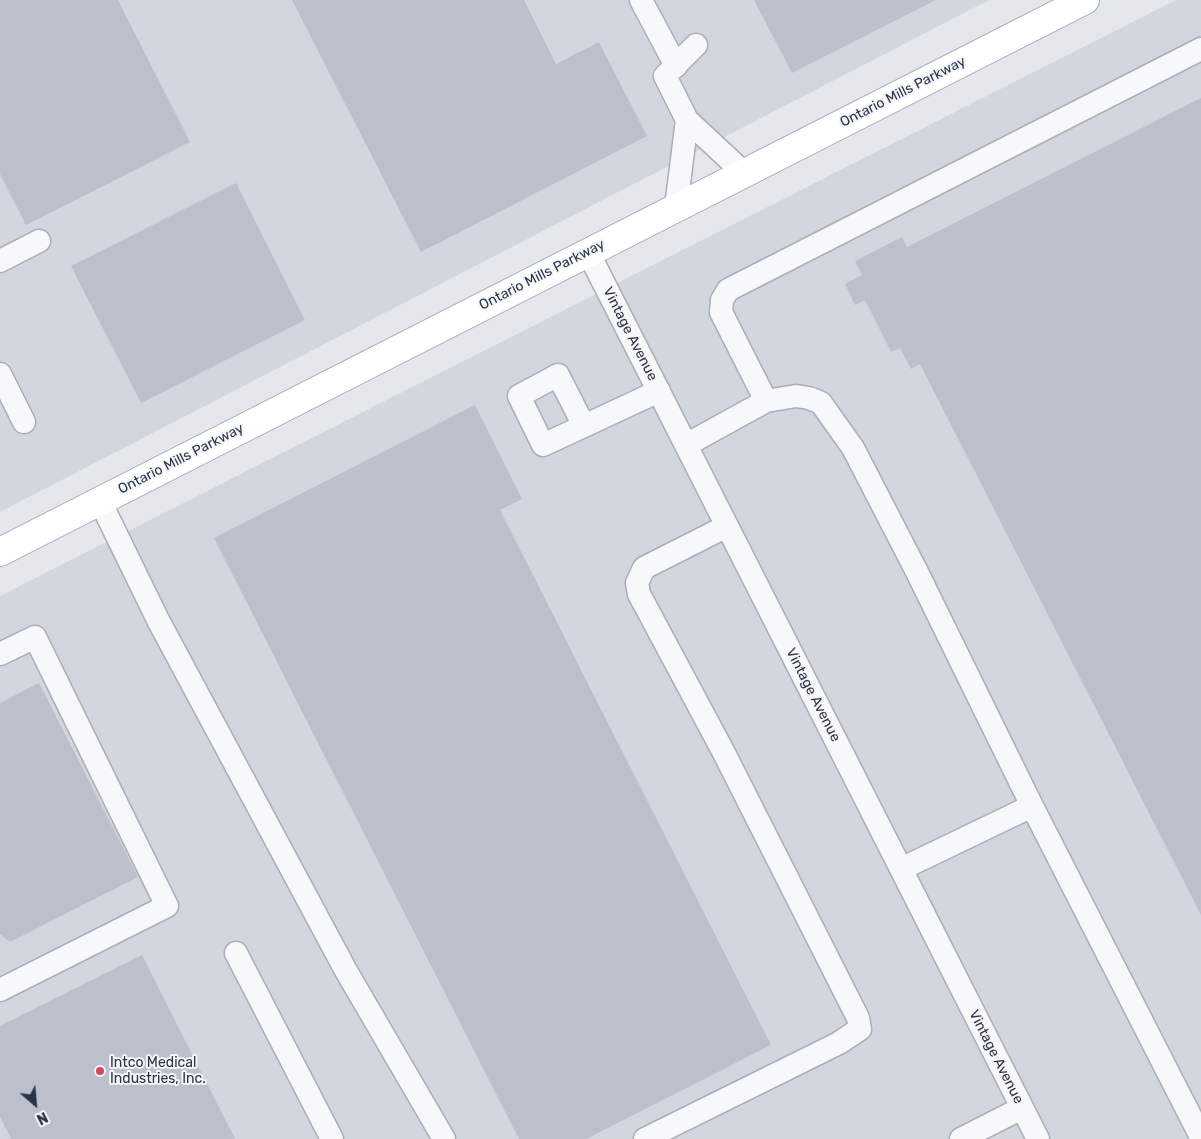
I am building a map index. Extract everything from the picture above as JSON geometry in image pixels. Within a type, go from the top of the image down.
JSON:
[{"type":"main road","name":"Ontario Mills Parkway","points":[[0,552],[744,173],[1070,4]]},
{"type":"street","points":[[641,0],[676,66]]},
{"type":"street","points":[[696,45],[665,76],[687,120],[744,173]]},
{"type":"street","points":[[766,401],[721,312],[722,300],[728,290],[1201,49]]},
{"type":"street","points":[[676,207],[687,120]]},
{"type":"street","points":[[0,261],[39,241]]},
{"type":"street","name":"Vintage Avenue","points":[[588,252],[1038,1139]]},
{"type":"street","points":[[0,374],[24,422]]},
{"type":"street","points":[[584,426],[658,391]]},
{"type":"street","points":[[686,445],[766,401],[796,396],[809,398],[821,403],[853,448],[917,572],[1032,806],[1201,1137]]},
{"type":"street","points":[[100,501],[158,620],[345,969],[444,1139]]},
{"type":"street","points":[[645,1139],[839,1044],[860,1029],[858,1018],[724,752],[640,594],[637,583],[644,568],[727,526]]},
{"type":"street","points":[[0,654],[35,637],[167,906],[0,990]]},
{"type":"street","points":[[901,869],[1032,806]]},
{"type":"street","points":[[236,953],[332,1139]]},
{"type":"street","points":[[961,1139],[1022,1108]]},
{"type":"shaded area","points":[[0,0],[989,0],[0,512]]},
{"type":"shaded area","points":[[1176,0],[1201,0],[1201,1139],[0,1139],[0,596]]},
{"type":"building","points":[[0,0],[118,0],[190,142],[26,225],[0,174]]},
{"type":"building","points":[[292,0],[524,0],[556,64],[599,42],[647,136],[421,252]]},
{"type":"building","points":[[754,0],[936,0],[792,73]]},
{"type":"building","points":[[1201,98],[1201,915],[920,364],[911,369],[900,348],[891,352],[865,300],[855,305],[845,284],[862,275],[855,261],[902,237],[907,247]]},
{"type":"building","points":[[236,183],[305,320],[141,403],[71,266]]},
{"type":"building","points":[[475,405],[522,499],[500,510],[771,1045],[586,1139],[519,1139],[214,538]]},
{"type":"building","points":[[39,683],[138,877],[10,942],[0,934],[0,703]]},
{"type":"building","name":"Intco Medical Industries, Inc.","points":[[142,955],[235,1139],[11,1139],[0,1117],[0,1026]]},
{"type":"place","name":"Intco Medical Industries, Inc.","points":[[100,1071]]}]
